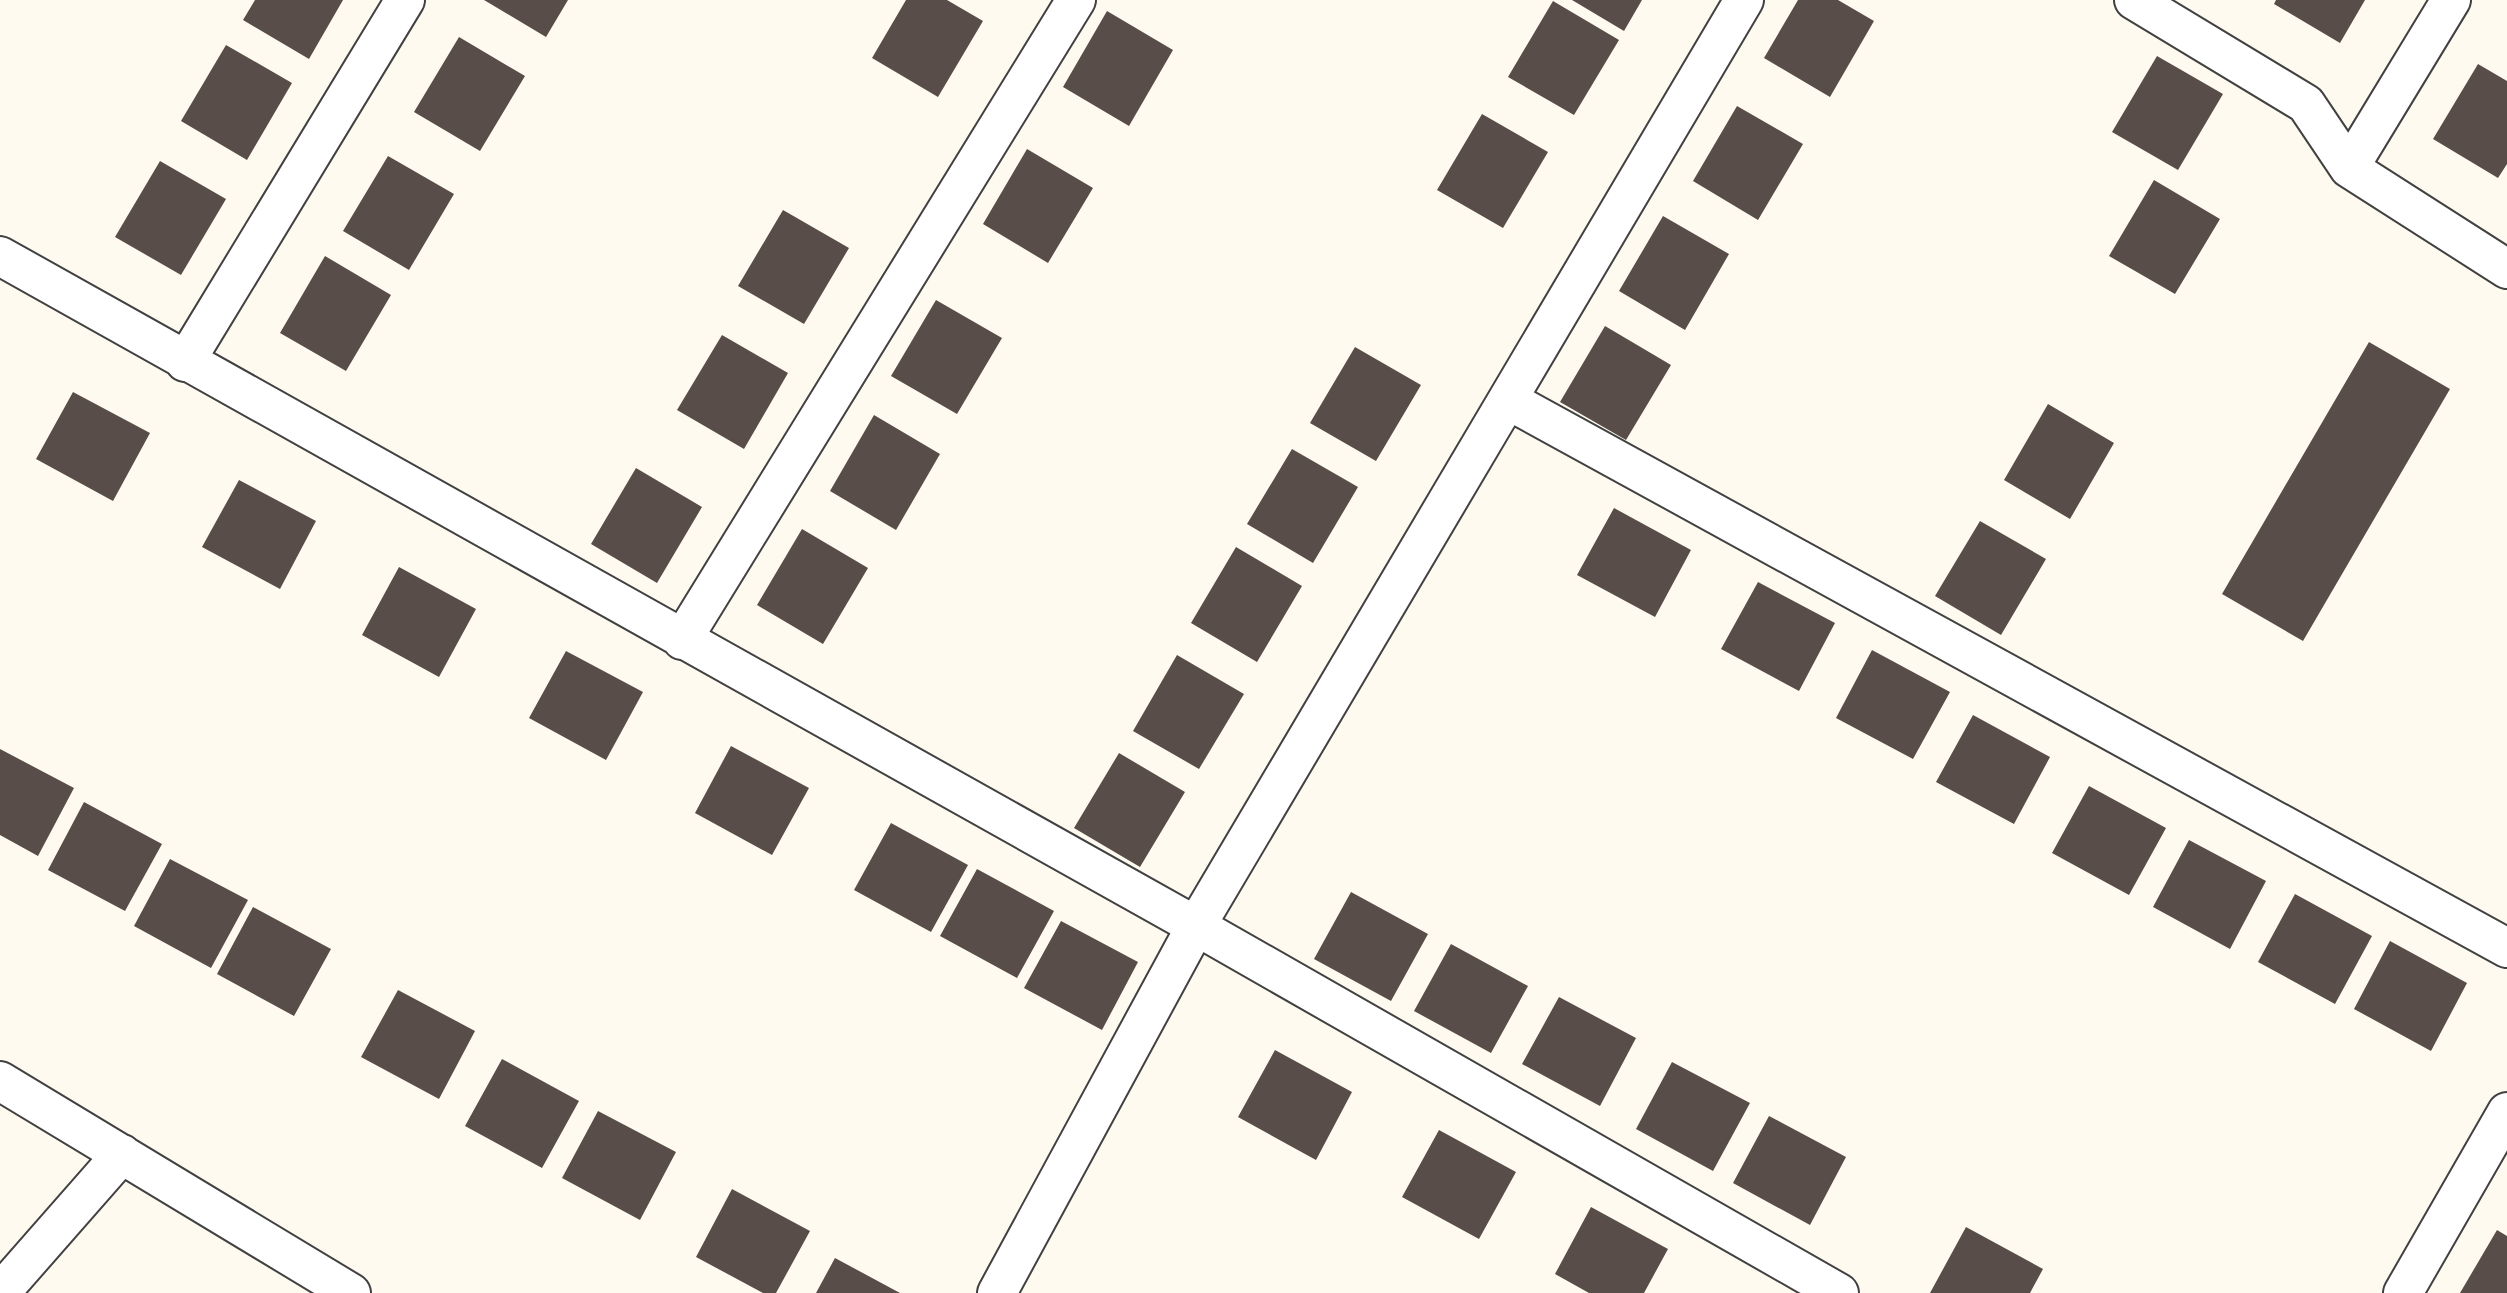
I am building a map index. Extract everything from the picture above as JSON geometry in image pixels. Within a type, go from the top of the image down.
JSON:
[{"type":"street","points":[[185,362],[405,0]]},
{"type":"street","points":[[682,640],[1076,0]]},
{"type":"street","points":[[997,1293],[1195,926],[1744,0]]},
{"type":"street","points":[[2134,0],[2305,104],[2349,168],[2507,269]]},
{"type":"street","points":[[2349,168],[2451,0]]},
{"type":"street","points":[[0,256],[1195,926],[1839,1293]]},
{"type":"street","points":[[1507,400],[2507,948]]},
{"type":"street","points":[[0,1081],[351,1293]]},
{"type":"street","points":[[2403,1293],[2507,1112]]},
{"type":"street","points":[[0,1293],[122,1154]]},
{"type":"building","points":[[255,0],[343,0],[309,59],[243,20]]},
{"type":"building","points":[[484,0],[568,0],[546,37]]},
{"type":"building","points":[[906,0],[947,0],[983,21],[938,97],[872,58]]},
{"type":"building","points":[[1572,0],[1642,0],[1624,31]]},
{"type":"building","points":[[1798,0],[1838,0],[1874,21],[1830,97],[1764,58]]},
{"type":"building","points":[[2276,0],[2365,0],[2340,43],[2274,4]]},
{"type":"building","points":[[1553,1],[1619,40],[1574,115],[1508,77]]},
{"type":"building","points":[[1107,11],[1173,50],[1129,126],[1063,87]]},
{"type":"building","points":[[459,37],[525,76],[480,151],[414,112]]},
{"type":"building","points":[[226,45],[292,83],[247,160],[181,121]]},
{"type":"building","points":[[2157,56],[2223,94],[2178,170],[2112,132]]},
{"type":"building","points":[[2478,64],[2507,81],[2507,164],[2498,178],[2433,139]]},
{"type":"building","points":[[1737,106],[1803,144],[1758,220],[1693,181]]},
{"type":"building","points":[[1482,114],[1548,152],[1503,228],[1437,190]]},
{"type":"building","points":[[1027,149],[1093,188],[1048,263],[983,224]]},
{"type":"building","points":[[388,156],[454,194],[409,270],[343,231]]},
{"type":"building","points":[[160,161],[226,199],[181,275],[115,237]]},
{"type":"building","points":[[2154,180],[2220,219],[2175,294],[2109,256]]},
{"type":"building","points":[[783,210],[849,248],[804,324],[738,286]]},
{"type":"building","points":[[1663,216],[1729,254],[1685,330],[1619,291]]},
{"type":"building","points":[[325,256],[391,295],[346,371],[280,333]]},
{"type":"building","points":[[936,300],[1002,338],[957,414],[891,376]]},
{"type":"building","points":[[1605,326],[1671,365],[1626,440],[1560,402]]},
{"type":"building","points":[[722,335],[788,373],[744,449],[677,410]]},
{"type":"building","points":[[2369,342],[2450,389],[2303,641],[2222,594]]},
{"type":"building","points":[[1355,347],[1421,385],[1376,461],[1310,423]]},
{"type":"building","points":[[73,392],[150,433],[113,501],[36,459]]},
{"type":"building","points":[[2048,404],[2114,443],[2070,519],[2004,480]]},
{"type":"building","points":[[874,415],[940,454],[896,530],[830,491]]},
{"type":"building","points":[[1292,449],[1358,487],[1313,563],[1247,524]]},
{"type":"building","points":[[636,468],[702,507],[657,583],[591,544]]},
{"type":"building","points":[[239,480],[316,521],[280,589],[202,547]]},
{"type":"building","points":[[1614,508],[1691,550],[1655,617],[1577,575]]},
{"type":"building","points":[[1980,521],[2046,559],[2001,635],[1935,596]]},
{"type":"building","points":[[802,529],[868,568],[823,644],[757,605]]},
{"type":"building","points":[[1236,547],[1302,586],[1257,662],[1191,623]]},
{"type":"building","points":[[399,567],[476,609],[439,677],[362,635]]},
{"type":"building","points":[[1758,582],[1835,623],[1799,691],[1721,649]]},
{"type":"building","points":[[1872,650],[1950,692],[1913,759],[1836,718]]},
{"type":"building","points":[[566,651],[643,692],[606,760],[529,718]]},
{"type":"building","points":[[1177,655],[1244,694],[1199,769],[1133,731]]},
{"type":"building","points":[[1973,715],[2050,757],[2014,824],[1936,782]]},
{"type":"building","points":[[731,746],[809,788],[772,855],[695,813]]},
{"type":"building","points":[[0,749],[74,788],[38,856],[0,835]]},
{"type":"building","points":[[1119,753],[1185,792],[1140,867],[1074,828]]},
{"type":"building","points":[[2089,786],[2166,828],[2129,895],[2052,853]]},
{"type":"building","points":[[84,802],[162,844],[125,911],[48,870]]},
{"type":"building","points":[[891,823],[968,865],[931,932],[854,890]]},
{"type":"building","points":[[2189,840],[2266,881],[2230,949],[2153,907]]},
{"type":"building","points":[[170,859],[248,900],[211,968],[134,926]]},
{"type":"building","points":[[977,869],[1054,911],[1017,978],[940,936]]},
{"type":"building","points":[[1351,892],[1428,934],[1391,1001],[1314,959]]},
{"type":"building","points":[[2295,894],[2372,936],[2335,1004],[2258,962]]},
{"type":"building","points":[[253,907],[331,949],[294,1016],[217,974]]},
{"type":"building","points":[[1061,921],[1138,962],[1102,1030],[1024,988]]},
{"type":"building","points":[[2390,941],[2467,983],[2431,1051],[2354,1009]]},
{"type":"building","points":[[1451,944],[1528,986],[1491,1053],[1414,1011]]},
{"type":"building","points":[[398,990],[475,1031],[439,1099],[361,1057]]},
{"type":"building","points":[[1559,997],[1636,1038],[1600,1106],[1522,1064]]},
{"type":"building","points":[[1275,1050],[1352,1092],[1316,1160],[1238,1117]]},
{"type":"building","points":[[502,1059],[579,1101],[542,1168],[465,1126]]},
{"type":"building","points":[[1672,1062],[1750,1103],[1713,1171],[1636,1129]]},
{"type":"building","points":[[598,1111],[676,1152],[640,1220],[562,1178]]},
{"type":"building","points":[[1769,1116],[1846,1157],[1810,1225],[1733,1183]]},
{"type":"building","points":[[1439,1130],[1516,1172],[1479,1239],[1402,1197]]},
{"type":"building","points":[[732,1189],[810,1231],[776,1293],[763,1293],[696,1257]]},
{"type":"building","points":[[1591,1207],[1668,1249],[1644,1293],[1589,1293],[1555,1274]]},
{"type":"building","points":[[1966,1227],[2043,1269],[2030,1293],[1930,1293]]},
{"type":"building","points":[[2497,1230],[2507,1236],[2507,1293],[2460,1293]]},
{"type":"building","points":[[835,1258],[900,1293],[816,1293]]}]
